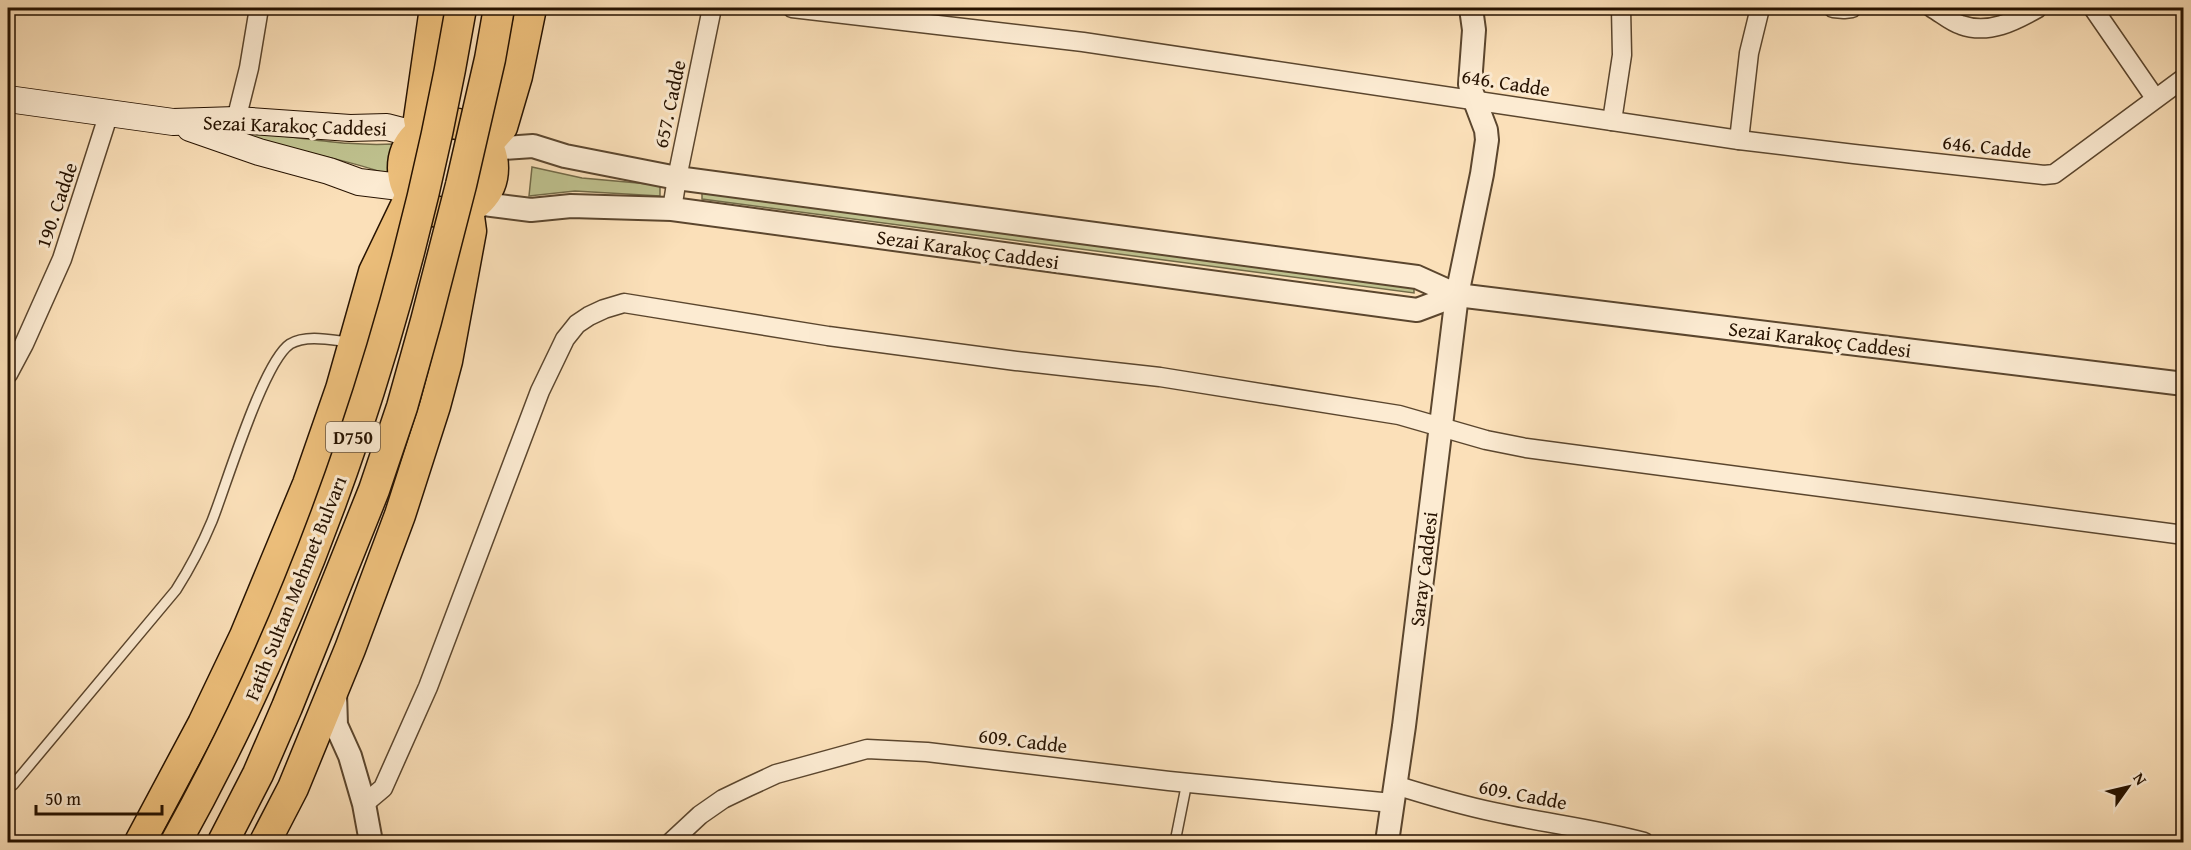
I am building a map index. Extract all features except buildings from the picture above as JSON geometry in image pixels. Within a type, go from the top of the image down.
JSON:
[{"type":"highway","points":[[420,134],[419,119],[435,8]]},
{"type":"highway","name":"Fatih Sultan Mehmet Bulvarı","points":[[176,843],[211,780],[255,689],[320,535],[343,468],[382,345],[407,253],[447,88],[461,8]]},
{"type":"highway","name":"Fatih Sultan Mehmet Bulvarı","points":[[223,843],[258,774],[287,707],[374,490],[402,407],[461,185],[500,8]]},
{"type":"highway","points":[[488,147],[502,127],[517,76],[531,8]]},
{"type":"highway","points":[[458,124],[471,129],[488,147],[493,163],[493,176],[488,190],[472,206],[454,213],[441,212],[421,203],[410,191],[404,174],[404,160],[409,147],[429,127],[458,124]]},
{"type":"highway","points":[[140,843],[203,724],[245,636],[308,484],[355,342],[374,272],[410,191]]},
{"type":"highway","points":[[265,843],[293,788],[400,515],[447,362],[471,231],[472,206]]},
{"type":"main road","name":"Sezai Karakoç Caddesi","points":[[8,99],[172,122],[236,120],[350,128],[387,127],[420,134]]},
{"type":"main road","name":"Sezai Karakoç Caddesi","points":[[172,122],[259,152],[329,171],[359,182],[410,191]]},
{"type":"street","points":[[236,120],[249,68],[259,8]]},
{"type":"street","name":"657. Cadde","points":[[672,209],[712,8]]},
{"type":"street","name":"646. Cadde","points":[[792,8],[1083,42],[1738,140],[2044,175],[2054,174],[2184,78]]},
{"type":"street","name":"Saray Caddesi","points":[[1386,843],[1457,295],[1487,141],[1486,130],[1470,84],[1474,30],[1471,8]]},
{"type":"street","points":[[1612,121],[1622,55],[1621,8]]},
{"type":"street","points":[[1738,140],[1749,53],[1760,8]]},
{"type":"street","points":[[1833,8],[1852,8]]},
{"type":"street","points":[[1932,8],[1958,25],[1975,29],[2014,22],[2038,8]]},
{"type":"street","points":[[2093,8],[2155,98]]},
{"type":"street","name":"190. Cadde","points":[[8,374],[62,259],[109,113]]},
{"type":"street","name":"Sezai Karakoç Caddesi","points":[[488,147],[533,146],[565,156],[677,178],[1417,277],[1457,295],[2184,384]]},
{"type":"street","name":"Sezai Karakoç Caddesi","points":[[472,206],[531,210],[571,206],[672,209],[1417,310],[1457,295]]},
{"type":"street","points":[[364,804],[382,788],[428,687],[545,380],[565,339],[577,324],[604,309],[624,303],[828,336],[1016,361],[1161,377],[1399,415],[1526,448],[2184,535]]},
{"type":"street","points":[[335,685],[336,725],[350,756],[364,804],[371,843]]},
{"type":"street","points":[[279,843],[336,725]]},
{"type":"street","name":"609. Cadde","points":[[671,843],[700,815],[723,799],[748,787],[776,774],[867,749],[927,752],[1187,782],[1394,794],[1446,801],[1644,843]]},
{"type":"lane","points":[[14,785],[176,590],[190,567],[212,520],[232,462],[269,372],[279,355],[290,344],[306,339],[355,342]]},
{"type":"lane","points":[[1175,843],[1187,782]]},
{"type":"green space","points":[[245,133],[356,144],[393,144],[387,174],[349,162],[232,134]]},
{"type":"green space","points":[[532,167],[582,178],[660,185],[660,196],[575,191],[529,196]]},
{"type":"green space","points":[[702,192],[1414,287],[1414,293],[702,199]]}]
